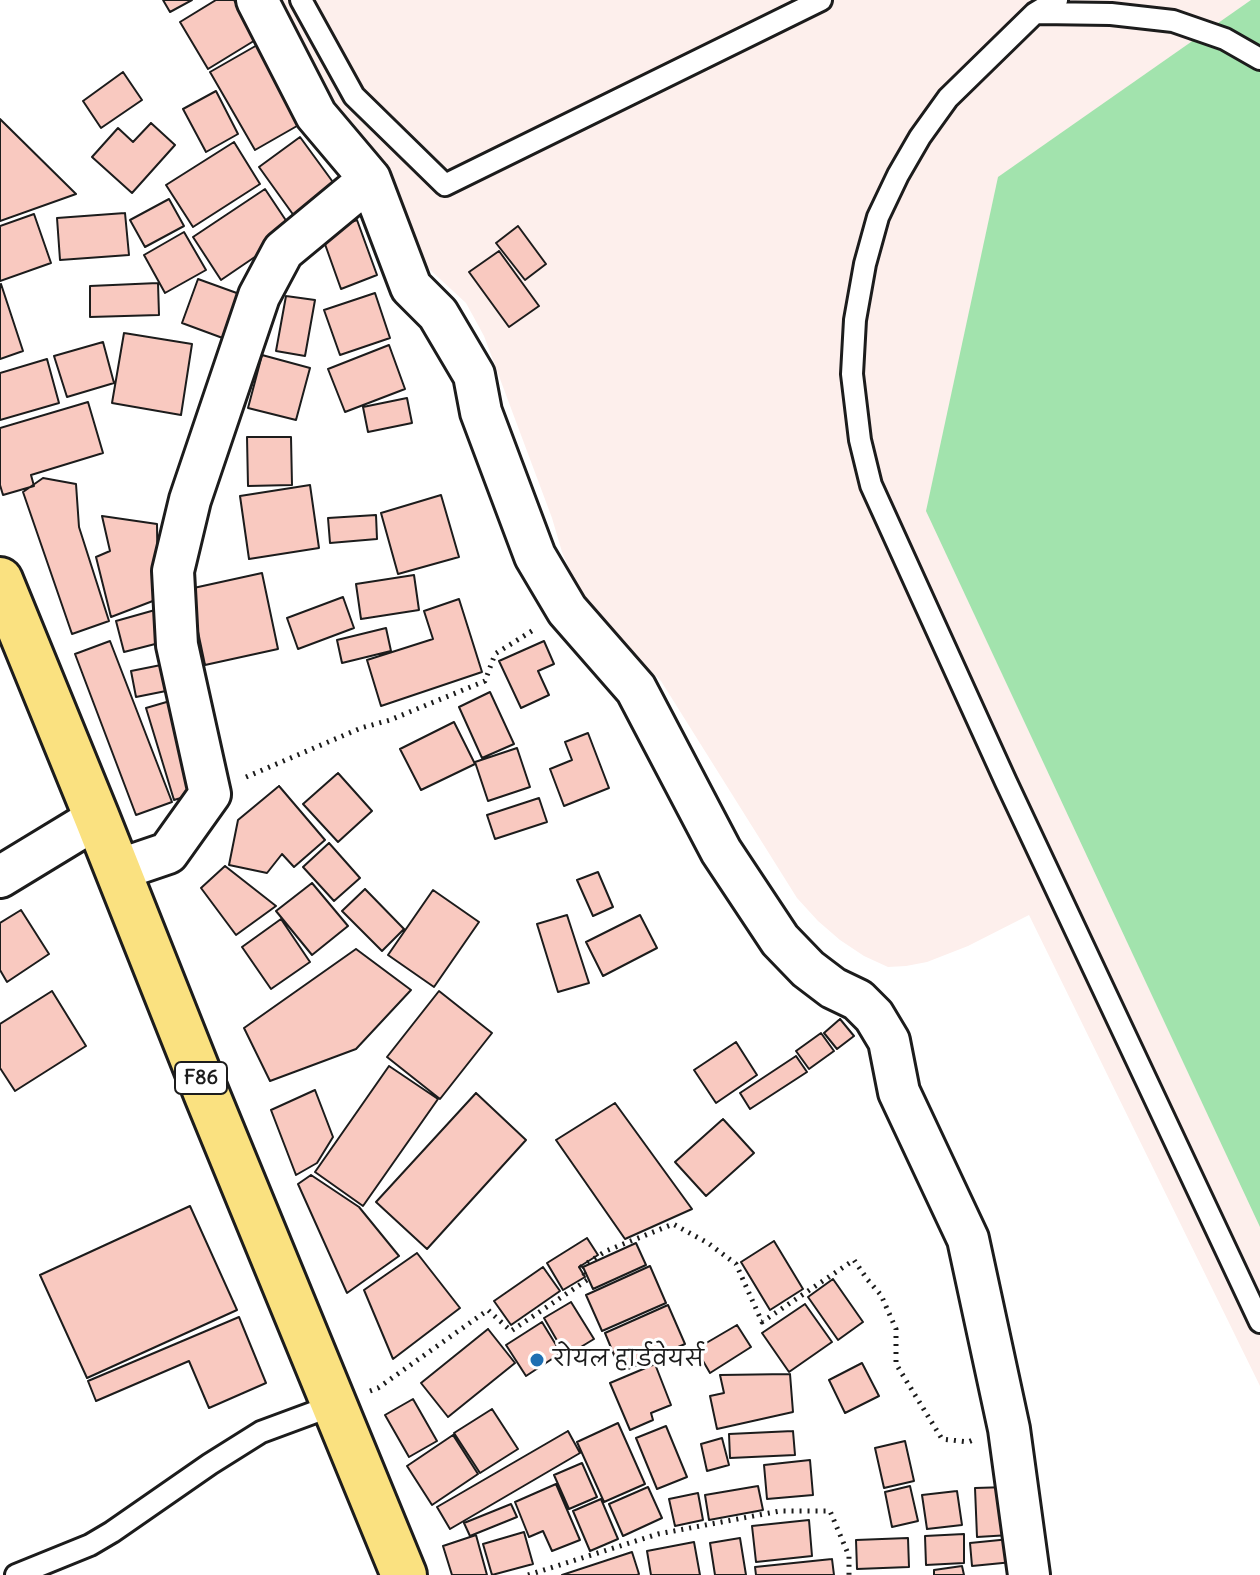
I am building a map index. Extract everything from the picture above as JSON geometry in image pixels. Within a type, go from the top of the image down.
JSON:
[{"type":"main road","name":"F86","points":[[0,580],[403,1575]]},
{"type":"street","points":[[257,0],[316,115],[370,179],[411,287],[438,314],[474,375],[481,412],[535,556],[567,610],[636,689],[721,851],[780,940],[808,969],[833,988],[858,1000],[874,1016],[889,1041],[899,1092],[968,1239],[1009,1429],[1029,1575]]},
{"type":"street","points":[[118,870],[168,853],[210,794],[177,645],[173,571],[190,500],[259,296],[283,251],[370,179]]},
{"type":"street","points":[[0,877],[97,818]]},
{"type":"lane","points":[[301,0],[354,96],[445,185],[821,0]]},
{"type":"lane","points":[[1057,0],[1035,13],[948,98],[920,137],[878,217],[865,264],[855,320],[852,374],[860,440],[871,485],[1006,782],[1260,1322]]},
{"type":"lane","points":[[1035,13],[1111,14],[1173,21],[1225,39],[1260,59]]},
{"type":"lane","points":[[16,1575],[90,1545],[261,1432],[334,1405]]},
{"type":"path","points":[[210,794],[361,728],[390,720],[485,681],[495,654],[567,610]]},
{"type":"path","points":[[334,1405],[378,1388],[488,1310],[511,1331],[587,1280],[581,1267],[606,1251],[673,1224],[708,1243],[736,1264],[762,1322],[854,1260],[881,1295],[896,1329],[896,1364],[942,1439],[968,1442],[1009,1429]]},
{"type":"path","points":[[528,1575],[658,1534],[780,1511],[830,1511],[849,1556],[849,1575]]},
{"type":"shaded area","points":[[271,0],[1260,0],[1260,1386],[1029,915],[968,946],[927,962],[906,966],[888,967],[840,940],[797,898],[661,681],[600,623],[573,578],[562,552],[484,336],[466,303],[414,255]]},
{"type":"green space","points":[[1251,0],[1260,0],[1260,1227],[926,511],[998,177]]},
{"type":"building","points":[[163,0],[192,0],[170,12]]},
{"type":"building","points":[[216,0],[234,0],[257,39],[208,69],[180,22]]},
{"type":"building","points":[[259,44],[304,122],[255,150],[210,72]]},
{"type":"building","points":[[123,72],[142,100],[101,128],[83,101]]},
{"type":"building","points":[[216,91],[238,134],[206,152],[183,109]]},
{"type":"building","points":[[0,119],[76,194],[0,221]]},
{"type":"building","points":[[151,123],[175,145],[132,193],[92,157],[118,128],[133,142]]},
{"type":"building","points":[[300,137],[338,189],[297,220],[259,167]]},
{"type":"building","points":[[234,142],[260,184],[193,227],[166,185]]},
{"type":"building","points":[[265,189],[293,231],[221,280],[193,237]]},
{"type":"building","points":[[169,199],[184,226],[145,247],[130,220]]},
{"type":"building","points":[[125,213],[129,255],[60,260],[57,218]]},
{"type":"building","points":[[34,214],[51,263],[0,281],[0,226]]},
{"type":"building","points":[[357,220],[377,275],[341,289],[321,233]]},
{"type":"building","points":[[518,226],[546,264],[525,280],[496,243]]},
{"type":"building","points":[[184,232],[206,270],[165,293],[144,255]]},
{"type":"building","points":[[499,251],[539,306],[509,327],[469,272]]},
{"type":"building","points":[[198,279],[245,296],[228,340],[182,323]]},
{"type":"building","points":[[158,283],[159,315],[90,317],[90,286]]},
{"type":"building","points":[[0,285],[23,351],[0,359]]},
{"type":"building","points":[[375,293],[390,338],[340,355],[324,310]]},
{"type":"building","points":[[286,296],[315,300],[305,356],[276,351]]},
{"type":"building","points":[[124,333],[192,344],[181,415],[112,403]]},
{"type":"building","points":[[103,342],[114,383],[67,397],[54,356]]},
{"type":"building","points":[[389,345],[405,389],[345,412],[328,369]]},
{"type":"building","points":[[262,355],[310,368],[296,420],[248,408]]},
{"type":"building","points":[[47,359],[59,403],[0,420],[0,373]]},
{"type":"building","points":[[407,398],[412,423],[368,432],[363,407]]},
{"type":"building","points":[[88,402],[103,453],[31,475],[34,486],[3,495],[0,485],[0,428]]},
{"type":"building","points":[[247,437],[291,437],[292,485],[248,486]]},
{"type":"building","points":[[43,478],[76,484],[79,527],[109,621],[72,634],[23,492]]},
{"type":"building","points":[[310,485],[319,548],[249,559],[240,496]]},
{"type":"building","points":[[441,495],[459,557],[398,574],[381,513]]},
{"type":"building","points":[[376,515],[377,539],[330,543],[328,518]]},
{"type":"building","points":[[102,516],[157,524],[158,599],[111,617],[96,557],[110,551]]},
{"type":"building","points":[[262,573],[278,649],[205,665],[189,589]]},
{"type":"building","points":[[414,575],[419,610],[361,619],[356,584]]},
{"type":"building","points":[[343,597],[354,628],[298,649],[287,618]]},
{"type":"building","points":[[459,599],[482,672],[381,706],[367,660],[433,639],[424,611]]},
{"type":"building","points":[[155,610],[163,642],[124,652],[116,621]]},
{"type":"building","points":[[386,628],[391,651],[342,663],[337,640]]},
{"type":"building","points":[[110,641],[172,802],[136,815],[75,654]]},
{"type":"building","points":[[544,641],[554,664],[538,671],[549,695],[521,708],[499,661]]},
{"type":"building","points":[[166,664],[171,690],[136,697],[131,671]]},
{"type":"building","points":[[490,692],[514,744],[482,758],[459,707]]},
{"type":"building","points":[[170,701],[198,793],[174,800],[146,708]]},
{"type":"building","points":[[454,722],[475,764],[421,790],[400,749]]},
{"type":"building","points":[[588,733],[609,788],[564,806],[550,769],[572,760],[565,742]]},
{"type":"building","points":[[517,748],[530,787],[488,801],[475,762]]},
{"type":"building","points":[[338,773],[372,811],[338,842],[303,804]]},
{"type":"building","points":[[279,786],[325,840],[294,867],[282,854],[267,873],[229,865],[238,820]]},
{"type":"building","points":[[539,798],[547,822],[495,839],[487,815]]},
{"type":"building","points":[[329,843],[360,878],[334,901],[303,867]]},
{"type":"building","points":[[225,866],[276,906],[236,935],[201,888]]},
{"type":"building","points":[[598,872],[613,907],[593,916],[577,880]]},
{"type":"building","points":[[312,883],[348,926],[312,955],[276,911]]},
{"type":"building","points":[[365,889],[404,929],[382,951],[342,911]]},
{"type":"building","points":[[433,890],[479,922],[434,987],[388,955]]},
{"type":"building","points":[[21,910],[49,954],[7,982],[0,970],[0,923]]},
{"type":"building","points":[[567,915],[589,983],[558,992],[537,924]]},
{"type":"building","points":[[640,915],[657,948],[603,976],[586,942]]},
{"type":"building","points":[[281,919],[310,962],[271,989],[242,947]]},
{"type":"building","points":[[356,949],[411,990],[356,1049],[270,1081],[244,1028]]},
{"type":"building","points":[[52,991],[86,1046],[15,1091],[0,1068],[0,1024]]},
{"type":"building","points":[[439,991],[492,1033],[440,1099],[387,1057]]},
{"type":"building","points":[[840,1019],[854,1036],[837,1049],[824,1033]]},
{"type":"building","points":[[821,1033],[834,1051],[809,1069],[796,1051]]},
{"type":"building","points":[[736,1042],[757,1075],[716,1103],[694,1070]]},
{"type":"building","points":[[796,1056],[807,1072],[750,1109],[740,1093]]},
{"type":"building","points":[[389,1066],[438,1099],[363,1206],[315,1172]]},
{"type":"building","points":[[315,1090],[333,1137],[317,1163],[296,1175],[271,1110]]},
{"type":"building","points":[[476,1093],[526,1140],[427,1249],[376,1202]]},
{"type":"building","points":[[615,1103],[692,1209],[625,1239],[556,1140]]},
{"type":"building","points":[[723,1119],[754,1153],[706,1196],[675,1162]]},
{"type":"building","points":[[311,1175],[359,1207],[399,1256],[347,1293],[298,1184]]},
{"type":"building","points":[[190,1206],[237,1310],[87,1378],[40,1275]]},
{"type":"building","points":[[587,1238],[598,1255],[579,1267],[585,1277],[563,1290],[547,1263]]},
{"type":"building","points":[[774,1241],[803,1289],[770,1310],[741,1262]]},
{"type":"building","points":[[636,1243],[646,1265],[593,1289],[583,1267]]},
{"type":"building","points":[[417,1253],[460,1308],[393,1359],[364,1290]]},
{"type":"building","points":[[650,1266],[666,1303],[602,1331],[586,1295]]},
{"type":"building","points":[[543,1267],[560,1291],[511,1325],[494,1301]]},
{"type":"building","points":[[833,1279],[863,1322],[838,1340],[808,1297]]},
{"type":"building","points":[[571,1302],[594,1339],[566,1356],[544,1318]]},
{"type":"building","points":[[805,1304],[832,1342],[789,1372],[762,1333]]},
{"type":"building","points":[[668,1305],[685,1344],[621,1372],[605,1333]]},
{"type":"building","points":[[239,1317],[266,1383],[209,1408],[189,1361],[96,1401],[88,1381]]},
{"type":"building","points":[[542,1322],[561,1353],[526,1376],[506,1345]]},
{"type":"building","points":[[737,1325],[751,1347],[710,1373],[696,1349]]},
{"type":"building","points":[[488,1329],[515,1363],[448,1417],[421,1383]]},
{"type":"building","points":[[862,1363],[879,1396],[845,1413],[829,1380]]},
{"type":"building","points":[[655,1364],[671,1405],[651,1413],[653,1420],[630,1430],[610,1383]]},
{"type":"building","points":[[790,1374],[793,1412],[717,1429],[710,1396],[724,1393],[720,1375]]},
{"type":"building","points":[[413,1399],[437,1441],[409,1457],[385,1415]]},
{"type":"building","points":[[492,1409],[518,1449],[480,1473],[454,1433]]},
{"type":"building","points":[[618,1423],[645,1484],[604,1502],[577,1442]]},
{"type":"building","points":[[666,1426],[687,1477],[657,1489],[636,1438]]},
{"type":"building","points":[[568,1431],[580,1453],[450,1529],[437,1507]]},
{"type":"building","points":[[793,1431],[795,1455],[730,1458],[729,1434]]},
{"type":"building","points":[[453,1435],[478,1474],[432,1505],[407,1466]]},
{"type":"building","points":[[722,1438],[729,1465],[707,1471],[701,1444]]},
{"type":"building","points":[[905,1441],[914,1481],[884,1488],[875,1448]]},
{"type":"building","points":[[810,1460],[813,1495],[767,1499],[764,1465]]},
{"type":"building","points":[[582,1463],[597,1497],[569,1509],[554,1475]]},
{"type":"building","points":[[556,1484],[580,1540],[552,1551],[543,1531],[529,1537],[515,1502]]},
{"type":"building","points":[[758,1486],[763,1510],[709,1520],[705,1495]]},
{"type":"building","points":[[910,1486],[918,1521],[892,1527],[885,1492]]},
{"type":"building","points":[[648,1487],[662,1518],[623,1536],[609,1504]]},
{"type":"building","points":[[1008,1487],[1010,1535],[977,1537],[975,1488]]},
{"type":"building","points":[[957,1491],[962,1525],[927,1529],[922,1495]]},
{"type":"building","points":[[698,1493],[703,1520],[675,1526],[669,1499]]},
{"type":"building","points":[[601,1499],[618,1539],[590,1551],[573,1511]]},
{"type":"building","points":[[511,1504],[517,1517],[470,1536],[464,1523]]},
{"type":"building","points":[[809,1520],[812,1556],[756,1562],[752,1526]]},
{"type":"building","points":[[524,1532],[533,1564],[492,1575],[483,1544]]},
{"type":"building","points":[[964,1534],[964,1563],[926,1565],[925,1536]]},
{"type":"building","points":[[476,1535],[487,1575],[452,1575],[443,1546]]},
{"type":"building","points":[[740,1538],[746,1575],[715,1575],[710,1543]]},
{"type":"building","points":[[908,1538],[909,1567],[857,1569],[856,1540]]},
{"type":"building","points":[[1020,1538],[1023,1561],[972,1566],[970,1543]]},
{"type":"building","points":[[694,1542],[700,1575],[651,1575],[647,1551]]},
{"type":"building","points":[[632,1552],[637,1575],[562,1575]]},
{"type":"building","points":[[832,1559],[834,1575],[756,1575],[755,1567]]},
{"type":"building","points":[[962,1566],[964,1575],[934,1575],[934,1570]]},
{"type":"place","name":"रोयल हार्डवेयर्स","points":[[537,1360]]}]
